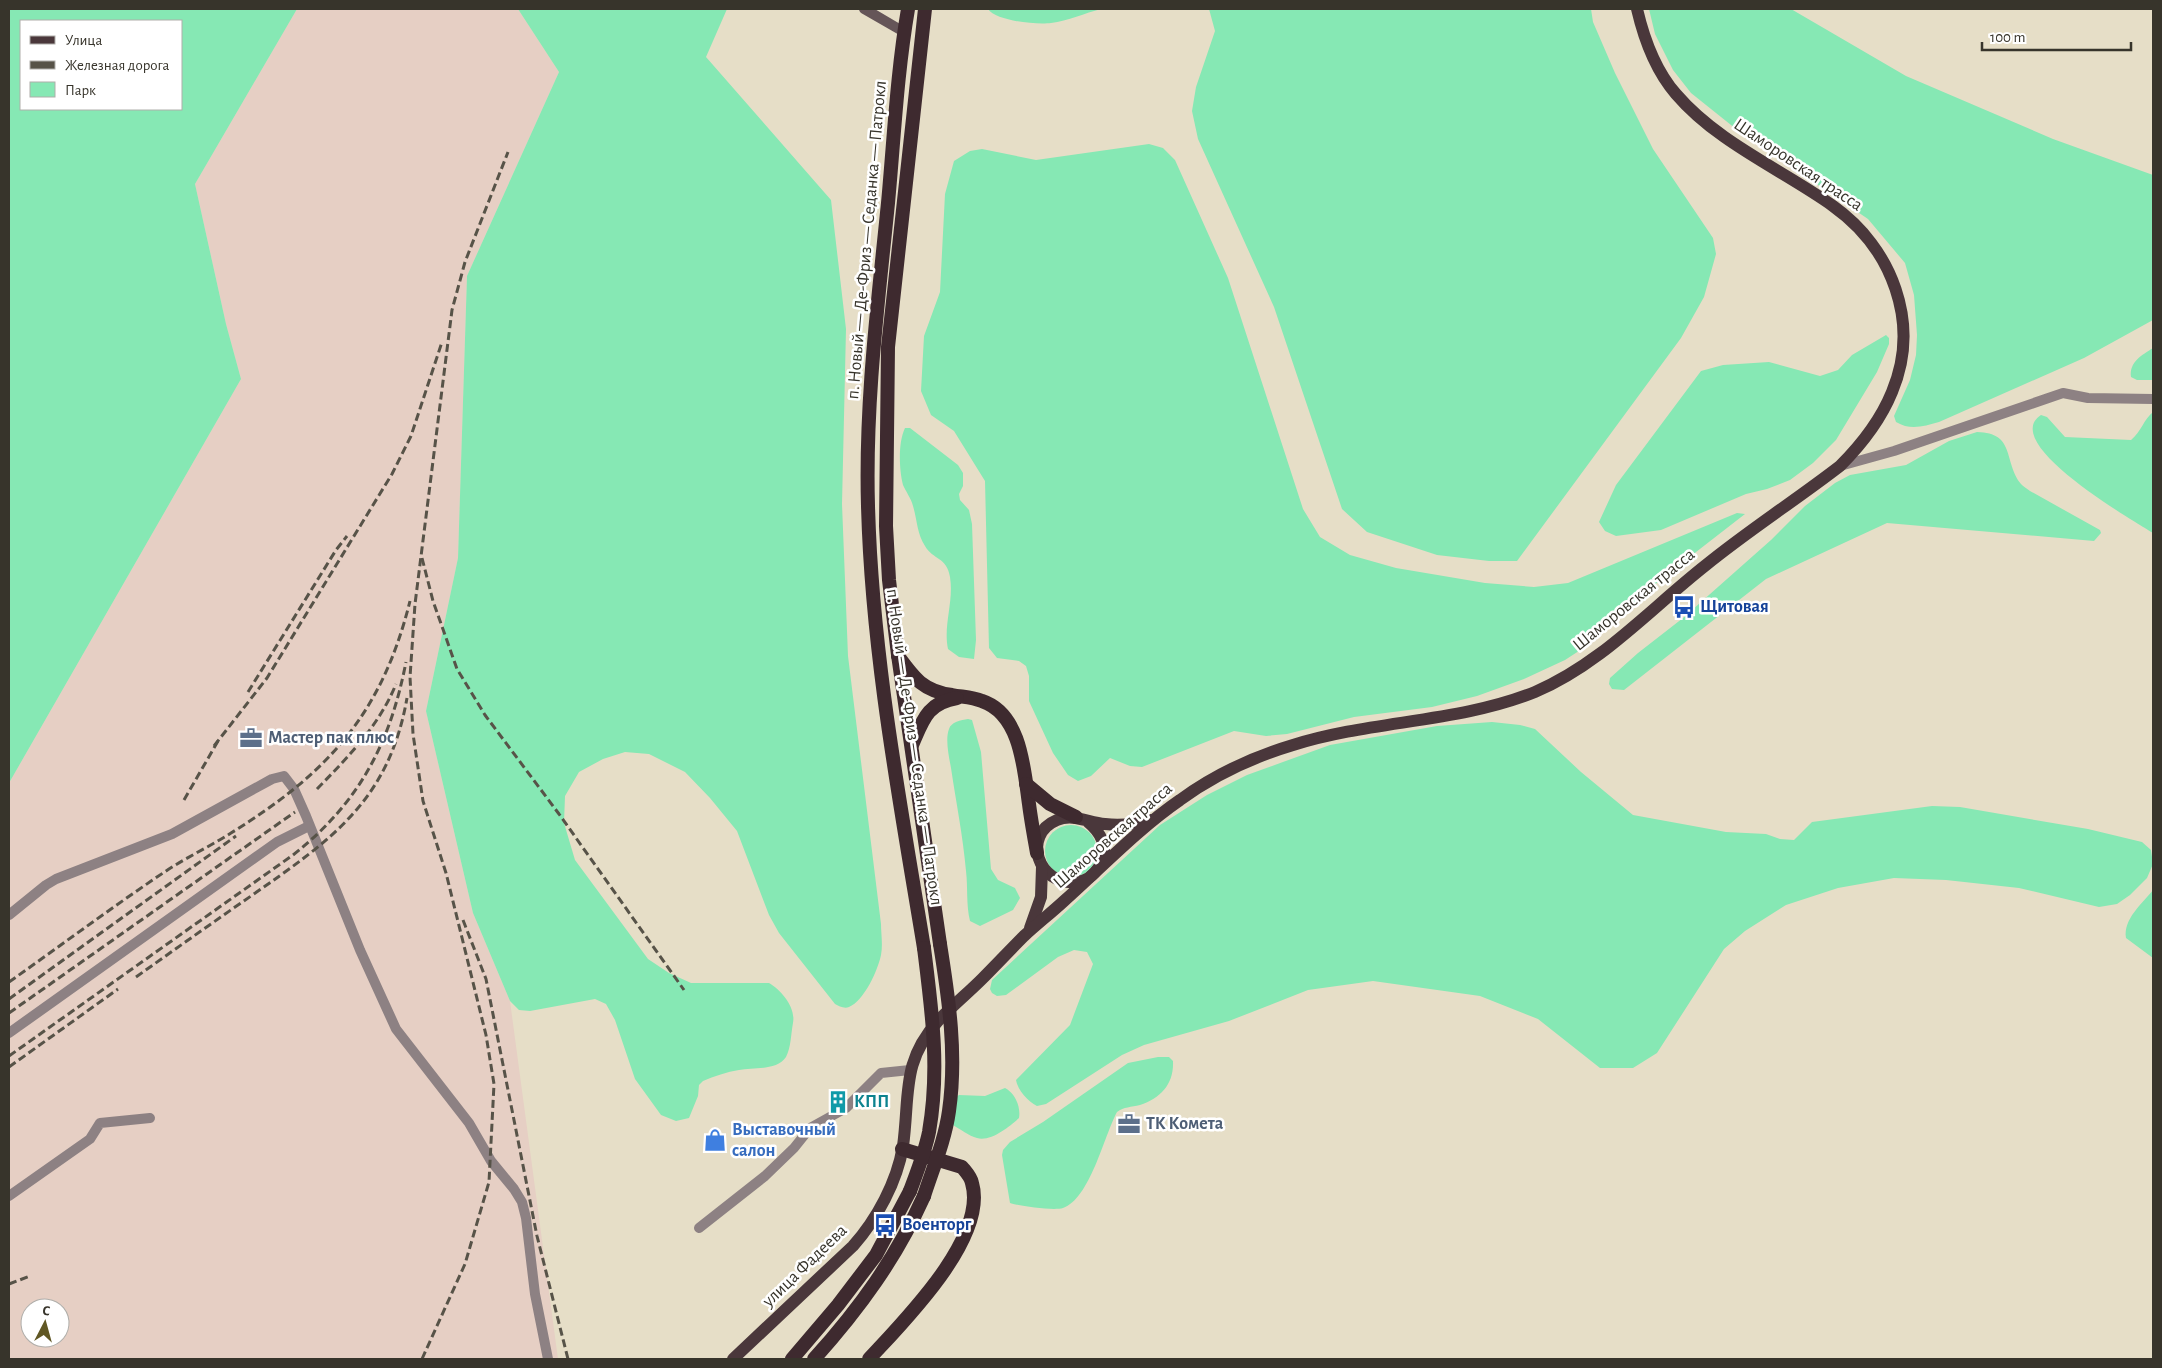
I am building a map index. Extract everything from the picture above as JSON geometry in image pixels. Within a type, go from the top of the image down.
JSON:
[{"type":"highway","name":"п. Новый — Де-Фриз — Седанка — Патрокл","points":[[792,1359],[838,1305],[876,1255],[910,1191],[929,1134],[936,1081],[934,1032],[924,948],[884,696],[872,581],[868,505],[873,346],[904,32],[908,9]]},
{"type":"highway","name":"п. Новый — Де-Фриз — Седанка — Патрокл","points":[[814,1359],[864,1301],[908,1231],[924,1196],[943,1137],[952,1080],[952,1030],[898,655],[889,580],[886,526],[888,347],[901,211],[925,9]]},
{"type":"highway","points":[[898,655],[913,676],[926,687],[945,694],[989,704],[1004,716],[1013,730],[1026,784],[1037,853]]},
{"type":"highway","points":[[912,745],[930,710],[948,700],[963,697]]},
{"type":"highway","points":[[1026,784],[1050,804],[1082,820]]},
{"type":"highway","points":[[869,1359],[929,1292],[945,1269],[967,1230],[974,1199],[972,1183],[962,1167],[902,1149]]},
{"type":"main road","points":[[865,9],[904,32]]},
{"type":"main road","name":"Шаморовская трасса","points":[[910,1070],[914,1056],[935,1024],[1026,934],[1180,800],[1211,780],[1250,760],[1295,744],[1342,732],[1477,709],[1534,692],[1562,678],[1593,659],[1706,564],[1840,466],[1854,452],[1871,428],[1892,392],[1905,337],[1904,320],[1898,291],[1875,246],[1834,206],[1705,122],[1676,94],[1651,54],[1637,9]]},
{"type":"main road","points":[[1026,934],[1033,925],[1039,905],[1042,868],[1037,853],[1042,834],[1048,826],[1061,819],[1119,825],[1156,819]]},
{"type":"main road","points":[[1042,868],[1052,878],[1066,883],[1081,882],[1094,874],[1101,864],[1104,853],[1103,841],[1097,830],[1082,820]]},
{"type":"main road","name":"улица Фадеева","points":[[733,1359],[831,1269],[865,1232],[887,1196],[902,1149],[910,1070]]},
{"type":"street","points":[[1840,466],[1894,451],[2063,393],[2088,398],[2153,399]]},
{"type":"street","points":[[9,915],[56,879],[172,834],[284,776],[294,789],[360,950],[396,1029],[469,1123],[491,1161],[522,1202],[526,1218],[535,1294],[548,1359]]},
{"type":"street","points":[[9,1033],[277,842],[309,826]]},
{"type":"street","points":[[698,1228],[765,1176],[794,1148],[810,1128],[846,1108],[881,1073],[910,1070]]},
{"type":"street","points":[[9,1196],[90,1139],[100,1123],[150,1118]]},
{"type":"shaded area","points":[[297,9],[518,9],[559,72],[467,276],[458,558],[426,711],[473,913],[510,1001],[558,1359],[9,1359],[9,783],[241,379],[226,324],[195,184]]},
{"type":"green space","points":[[9,9],[297,9],[195,184],[226,324],[241,379],[9,783]]},
{"type":"green space","points":[[518,9],[727,9],[706,57],[831,200],[846,329],[842,504],[848,656],[881,924],[881,955],[874,976],[865,992],[855,1004],[847,1008],[835,1004],[779,933],[769,915],[737,831],[710,798],[685,772],[649,754],[625,752],[603,759],[579,772],[565,796],[564,823],[575,860],[648,959],[669,973],[691,983],[769,983],[783,995],[792,1011],[793,1023],[790,1045],[786,1057],[782,1061],[777,1065],[730,1072],[703,1081],[699,1085],[698,1096],[689,1118],[676,1121],[661,1115],[635,1079],[615,1020],[606,1004],[595,999],[530,1011],[519,1010],[510,1001],[473,913],[426,711],[458,558],[467,276],[559,72]]},
{"type":"green space","points":[[988,9],[1101,9],[1064,21],[1027,23],[999,17]]},
{"type":"green space","points":[[1209,9],[1591,9],[1593,22],[1615,73],[1653,149],[1713,238],[1716,254],[1704,297],[1681,338],[1517,561],[1489,561],[1437,555],[1367,532],[1342,509],[1274,307],[1198,139],[1192,111],[1196,87],[1215,31]]},
{"type":"green space","points":[[1649,9],[1791,9],[1906,76],[2053,139],[2153,175],[2153,320],[2084,358],[1939,422],[1912,427],[1896,422],[1894,416],[1910,380],[1916,355],[1917,335],[1914,295],[1905,263],[1868,219],[1736,129],[1691,93],[1673,70],[1655,34]]},
{"type":"green space","points":[[1149,144],[1163,148],[1175,160],[1228,278],[1303,509],[1320,537],[1350,555],[1396,568],[1485,583],[1534,587],[1568,583],[1737,513],[1745,514],[1660,580],[1585,647],[1565,660],[1524,679],[1477,696],[1432,707],[1354,717],[1287,734],[1266,736],[1234,731],[1142,767],[1130,766],[1110,758],[1091,776],[1078,781],[1068,775],[1053,753],[1029,701],[1029,676],[1026,666],[1019,661],[997,658],[989,648],[985,481],[954,431],[931,415],[921,391],[924,336],[940,292],[945,194],[954,161],[970,151],[982,149],[1036,160]]},
{"type":"green space","points":[[1886,335],[1889,338],[1889,344],[1877,372],[1836,440],[1813,463],[1790,480],[1767,489],[1746,494],[1661,530],[1616,536],[1605,531],[1599,522],[1616,485],[1701,371],[1723,365],[1769,362],[1820,376],[1838,370],[1852,355]]},
{"type":"green space","points":[[2153,348],[2153,380],[2137,380],[2131,377],[2134,363]]},
{"type":"green space","points":[[2153,412],[2153,533],[2098,498],[2074,480],[2038,444],[2033,428],[2041,415],[2047,417],[2065,437],[2131,440]]},
{"type":"green space","points":[[905,428],[910,428],[958,465],[963,473],[963,486],[959,494],[960,500],[969,510],[972,524],[976,640],[974,659],[959,657],[948,649],[950,577],[943,562],[928,551],[922,541],[912,503],[903,485],[900,456],[901,441]]},
{"type":"green space","points":[[1977,432],[1998,437],[2007,450],[2016,475],[2024,487],[2100,530],[2101,533],[2094,541],[1887,523],[1766,579],[1624,690],[1612,689],[1609,684],[1610,678],[1638,653],[1683,618],[1771,540],[1805,506],[1835,483],[1850,475],[1906,465],[1949,441]]},
{"type":"green space","points":[[968,719],[972,720],[981,752],[991,869],[998,880],[1015,888],[1020,898],[1013,910],[980,926],[970,921],[963,845],[947,743],[950,727],[957,722]]},
{"type":"green space","points":[[1492,722],[1520,725],[1535,729],[1581,772],[1633,815],[1726,832],[1766,834],[1780,839],[1794,840],[1812,822],[1932,806],[1960,807],[2088,829],[2142,842],[2151,850],[2153,864],[2147,878],[2130,895],[2117,904],[2099,907],[2019,888],[1946,880],[1894,878],[1838,888],[1786,905],[1745,931],[1724,949],[1657,1053],[1633,1068],[1600,1068],[1538,1019],[1480,996],[1373,981],[1308,990],[1229,1021],[1144,1045],[1122,1055],[1046,1104],[1037,1106],[1024,1095],[1016,1080],[1070,1025],[1093,964],[1087,952],[1074,950],[1058,957],[1006,995],[997,996],[992,993],[990,989],[992,980],[1160,825],[1207,795],[1247,775],[1330,745],[1437,726]]},
{"type":"green space","points":[[1071,825],[1081,827],[1089,833],[1095,841],[1097,851],[1095,861],[1089,869],[1081,875],[1071,877],[1061,875],[1053,869],[1047,861],[1045,851],[1047,841],[1053,833],[1061,827]]},
{"type":"green space","points":[[2153,890],[2153,958],[2126,938],[2126,931],[2130,918]]},
{"type":"green space","points":[[1158,1057],[1169,1057],[1173,1061],[1169,1083],[1160,1094],[1147,1102],[1117,1112],[1089,1180],[1073,1202],[1059,1209],[1028,1207],[1010,1203],[1002,1155],[1003,1150],[1010,1142],[1043,1122],[1128,1063]]},
{"type":"green space","points":[[1005,1088],[1009,1090],[1018,1105],[1019,1118],[1005,1129],[994,1136],[982,1139],[971,1136],[953,1125],[956,1097],[959,1095],[985,1096]]},
{"type":"railway","points":[[422,1359],[465,1264],[489,1182],[494,1084],[486,1035],[446,873],[423,801],[413,734],[410,677],[415,604],[452,310],[465,262],[508,152]]},
{"type":"railway","points":[[214,746],[267,678],[392,474],[411,436],[442,342]]},
{"type":"railway","points":[[248,692],[336,550],[347,536]]},
{"type":"railway","points":[[422,558],[433,601],[457,669],[485,715],[559,814],[684,990]]},
{"type":"railway","points":[[9,982],[163,873],[223,838],[265,810],[296,787],[323,763],[346,737],[367,708],[384,676],[398,641],[410,601]]},
{"type":"railway","points":[[9,1056],[293,855],[316,835],[354,793],[368,770],[381,745],[391,719],[406,662]]},
{"type":"railway","points":[[317,789],[351,753],[372,727],[381,714],[396,684]]},
{"type":"railway","points":[[136,977],[307,856],[352,815],[371,791],[386,765],[398,734],[407,698]]},
{"type":"railway","points":[[184,800],[218,741]]},
{"type":"railway","points":[[9,1013],[295,812]]},
{"type":"railway","points":[[9,999],[236,836]]},
{"type":"railway","points":[[463,920],[486,979],[537,1236],[568,1359]]},
{"type":"railway","points":[[9,1067],[118,989]]},
{"type":"railway","points":[[9,1284],[30,1276]]},
{"type":"place","name":"Щитовая","points":[[1684,607]]},
{"type":"place","name":"Мастер пак плюс","points":[[251,738]]},
{"type":"place","name":"КПП","points":[[838,1102]]},
{"type":"place","name":"ТК Комета","points":[[1129,1124]]},
{"type":"place","name":"Выставочный салон","points":[[715,1140]]},
{"type":"place","name":"Военторг","points":[[885,1225]]}]
